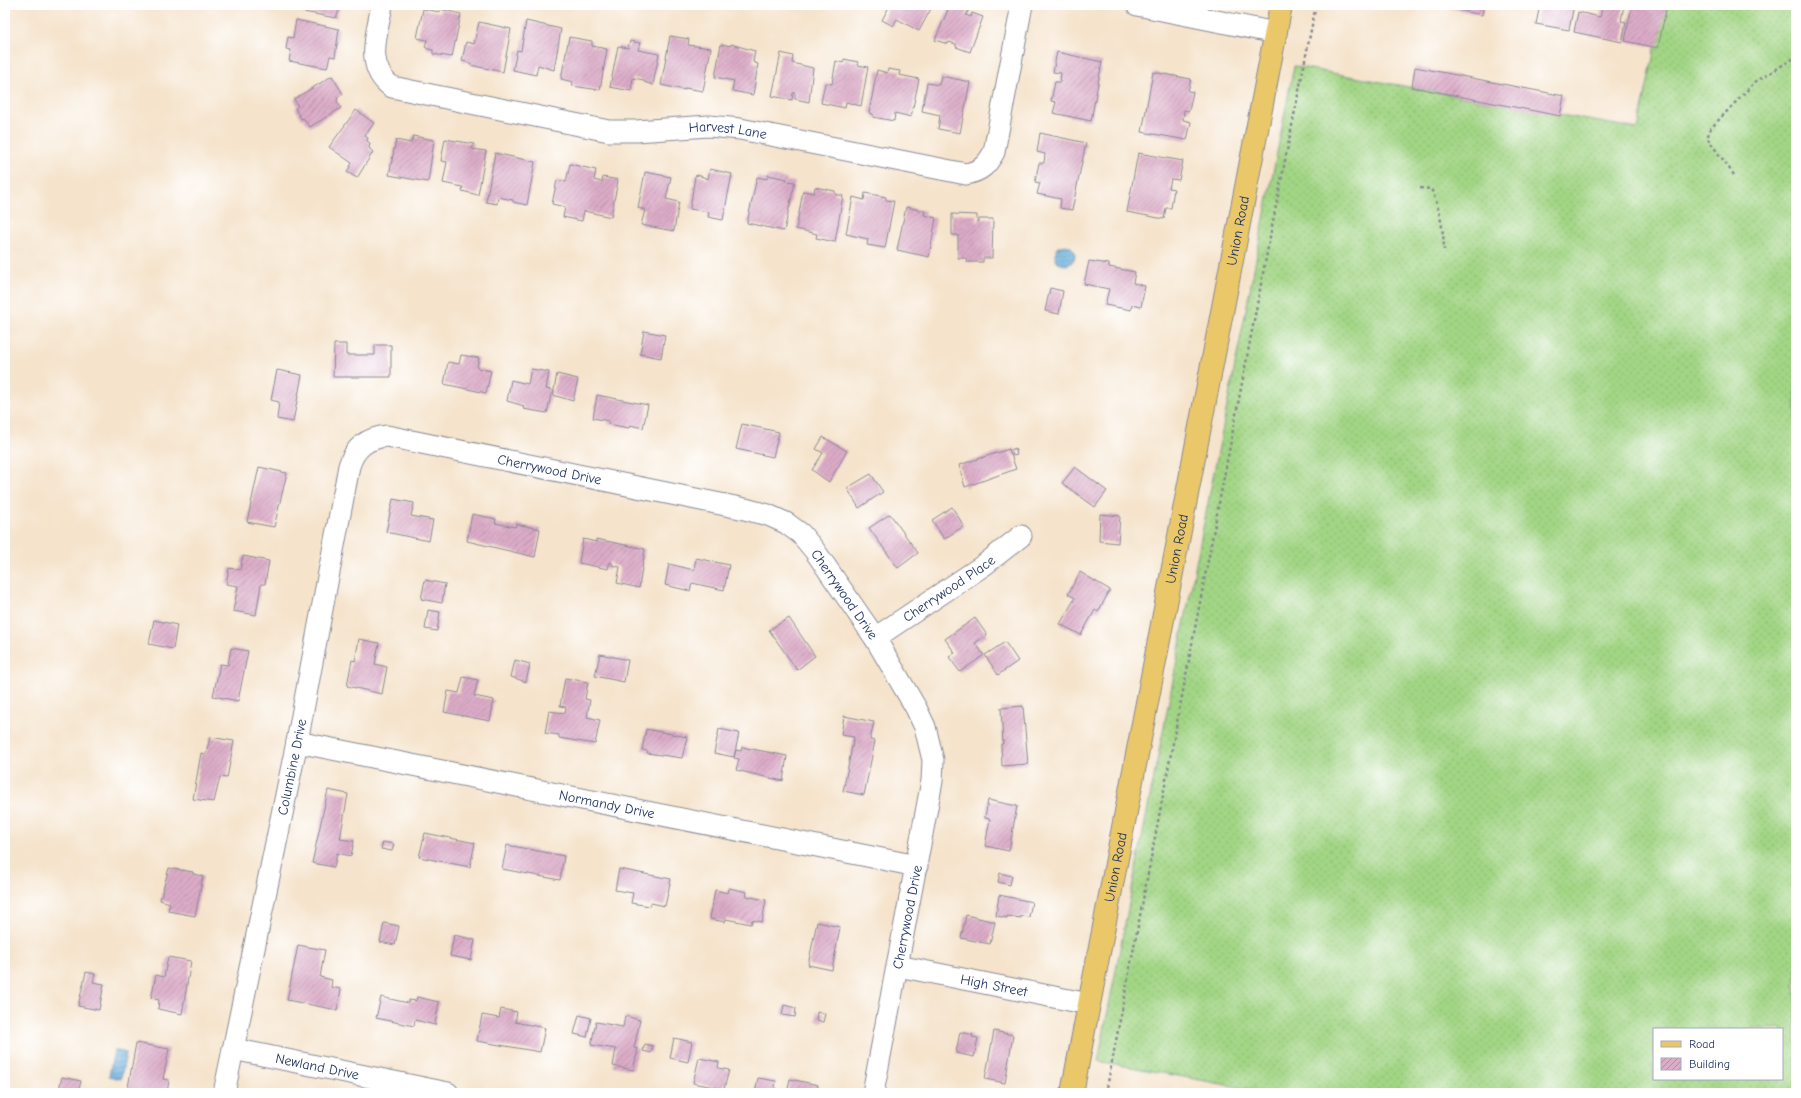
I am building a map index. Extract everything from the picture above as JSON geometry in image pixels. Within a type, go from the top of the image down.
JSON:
[{"type":"main road","name":"Union Road","points":[[1072,1093],[1281,5]]},
{"type":"street","name":"Harvest Lane","points":[[382,5],[375,48],[375,66],[379,75],[392,88],[609,131],[636,132],[709,126],[740,129],[966,174],[976,172],[984,167],[994,152],[1022,5]]},
{"type":"street","points":[[1137,5],[1276,33]]},
{"type":"street","name":"Cherrywood Drive","points":[[363,444],[377,437],[387,436],[689,496],[768,515],[786,523],[801,534],[815,551],[875,638],[916,708],[924,727],[933,760],[932,781],[917,866],[873,1093]]},
{"type":"street","name":"Columbine Drive","points":[[224,1093],[297,742],[349,466],[352,456],[363,444]]},
{"type":"street","name":"Cherrywood Place","points":[[875,638],[984,565],[1021,536]]},
{"type":"street","name":"Normandy Drive","points":[[297,742],[917,866]]},
{"type":"street","name":"High Street","points":[[898,966],[1089,1004]]},
{"type":"street","name":"Newland Drive","points":[[233,1049],[448,1093]]},
{"type":"path","points":[[1106,1093],[1274,216],[1316,5]]},
{"type":"path","points":[[1734,174],[1707,138],[1711,128],[1755,82],[1796,57]]},
{"type":"path","points":[[1420,188],[1431,189],[1436,198],[1444,238],[1444,250]]},
{"type":"green space","points":[[1664,5],[1796,5],[1796,1093],[1270,1093],[1098,1061],[1294,66],[1638,129]]},
{"type":"water","points":[[1065,245],[1072,248],[1075,255],[1072,262],[1065,265],[1058,262],[1055,255],[1058,248]]},
{"type":"water","points":[[114,1050],[126,1053],[121,1079],[109,1076]]},
{"type":"building","points":[[299,5],[341,5],[336,18],[298,11]]},
{"type":"building","points":[[890,5],[933,5],[919,31],[897,19],[893,26],[882,20]]},
{"type":"building","points":[[950,5],[956,5],[969,10],[966,15],[971,17],[972,13],[983,17],[970,52],[956,47],[956,44],[949,42],[948,44],[935,40]]},
{"type":"building","points":[[1435,5],[1484,5],[1482,15]]},
{"type":"building","points":[[1540,5],[1574,5],[1569,30],[1536,24]]},
{"type":"building","points":[[1603,5],[1624,5],[1621,21],[1626,22],[1622,42],[1574,32],[1578,12],[1600,17]]},
{"type":"building","points":[[1632,5],[1667,5],[1658,48],[1625,41]]},
{"type":"building","points":[[423,9],[440,12],[440,9],[461,14],[452,57],[433,54],[433,50],[425,47],[427,40],[417,38]]},
{"type":"building","points":[[296,20],[339,29],[335,57],[330,56],[327,68],[289,61],[291,50],[286,49],[288,37],[293,38]]},
{"type":"building","points":[[526,21],[561,29],[554,70],[538,65],[536,75],[513,70],[517,50],[521,51]]},
{"type":"building","points":[[479,22],[511,29],[503,72],[470,65],[471,63],[462,61],[466,42],[474,44]]},
{"type":"building","points":[[670,36],[689,39],[688,45],[711,48],[703,91],[685,88],[685,90],[661,85]]},
{"type":"building","points":[[569,37],[592,41],[592,46],[607,49],[600,90],[572,86],[573,82],[561,79]]},
{"type":"building","points":[[630,41],[640,43],[638,50],[659,54],[653,85],[644,82],[644,80],[633,78],[631,91],[610,87],[618,46],[628,48]]},
{"type":"building","points":[[721,44],[731,46],[731,44],[755,51],[753,62],[758,64],[753,95],[732,91],[734,81],[715,77]]},
{"type":"building","points":[[1057,52],[1102,62],[1091,121],[1053,113],[1056,102],[1051,101],[1055,82],[1060,82],[1061,73],[1053,72]]},
{"type":"building","points":[[781,53],[793,56],[792,63],[813,68],[809,102],[795,99],[795,93],[793,93],[792,100],[772,96]]},
{"type":"building","points":[[844,59],[858,62],[858,65],[868,67],[861,106],[846,102],[845,108],[821,103],[825,83],[832,84],[836,61],[843,63]]},
{"type":"building","points":[[1415,67],[1564,96],[1560,116],[1412,87]]},
{"type":"building","points":[[888,69],[900,71],[899,75],[919,79],[911,117],[895,113],[894,121],[873,117],[873,114],[869,113],[877,70],[887,73]]},
{"type":"building","points":[[1153,72],[1191,79],[1188,91],[1193,92],[1189,111],[1184,110],[1183,120],[1191,122],[1187,140],[1142,132]]},
{"type":"building","points":[[332,76],[343,94],[338,97],[337,101],[341,108],[310,127],[303,118],[301,119],[295,108],[298,106],[294,99]]},
{"type":"building","points":[[941,76],[970,82],[960,133],[938,129],[940,115],[922,111],[927,83],[939,85]]},
{"type":"building","points":[[356,110],[374,123],[365,136],[368,138],[367,141],[370,143],[369,148],[373,152],[357,178],[347,172],[352,163],[329,147]]},
{"type":"building","points":[[1040,133],[1086,143],[1072,210],[1060,208],[1061,199],[1037,194],[1040,183],[1035,182],[1039,163],[1044,163],[1045,154],[1037,152]]},
{"type":"building","points":[[413,136],[434,140],[428,182],[389,175],[396,140],[411,143]]},
{"type":"building","points":[[445,139],[474,144],[472,149],[486,151],[478,195],[462,191],[463,187],[443,183],[447,162],[441,161]]},
{"type":"building","points":[[495,153],[535,162],[527,205],[498,197],[497,204],[486,202]]},
{"type":"building","points":[[1138,153],[1183,161],[1179,180],[1171,179],[1169,188],[1174,189],[1171,208],[1166,208],[1164,219],[1127,212]]},
{"type":"building","points":[[570,164],[596,170],[594,180],[602,182],[603,177],[618,180],[611,217],[584,211],[582,221],[563,217],[565,207],[552,204],[557,180],[566,182]]},
{"type":"building","points":[[710,169],[732,174],[723,220],[708,217],[709,212],[690,209],[695,176],[698,175],[708,179]]},
{"type":"building","points":[[645,172],[671,177],[666,199],[679,202],[674,231],[641,225],[645,210],[638,208]]},
{"type":"building","points":[[768,175],[787,179],[786,181],[795,182],[784,231],[747,223],[757,177],[767,179]]},
{"type":"building","points":[[815,187],[835,191],[835,194],[843,196],[835,242],[816,238],[817,234],[796,229],[803,191],[814,193]]},
{"type":"building","points":[[865,193],[886,197],[886,200],[894,201],[885,248],[867,245],[868,239],[846,234],[853,197],[864,200]]},
{"type":"building","points":[[906,207],[925,211],[924,215],[936,218],[929,257],[897,250]]},
{"type":"building","points":[[952,214],[977,215],[977,222],[979,222],[979,219],[993,219],[992,258],[983,258],[983,262],[967,262],[966,258],[958,258],[958,235],[952,235]]},
{"type":"building","points":[[1089,261],[1109,264],[1109,267],[1135,272],[1133,283],[1145,286],[1141,307],[1132,305],[1131,310],[1105,305],[1109,289],[1084,284]]},
{"type":"building","points":[[1050,288],[1063,291],[1059,314],[1045,311]]},
{"type":"building","points":[[644,331],[665,335],[661,358],[640,354]]},
{"type":"building","points":[[334,344],[346,344],[346,355],[375,355],[375,345],[391,345],[391,377],[333,377]]},
{"type":"building","points":[[461,355],[479,358],[477,368],[491,371],[486,393],[444,384],[448,362],[459,364]]},
{"type":"building","points":[[531,369],[549,372],[546,389],[552,390],[547,413],[523,409],[524,406],[507,401],[511,380],[528,384]]},
{"type":"building","points":[[277,370],[302,375],[293,422],[277,419],[279,402],[271,400]]},
{"type":"building","points":[[557,374],[578,379],[573,401],[553,395]]},
{"type":"building","points":[[597,395],[648,405],[643,428],[630,425],[629,428],[608,424],[609,421],[593,418]]},
{"type":"building","points":[[742,424],[779,432],[773,457],[736,449]]},
{"type":"building","points":[[823,437],[847,451],[829,482],[812,470],[823,453],[816,449]]},
{"type":"building","points":[[1015,448],[1017,455],[1013,456],[1011,450]]},
{"type":"building","points":[[1009,449],[1016,469],[965,487],[959,465]]},
{"type":"building","points":[[259,467],[287,473],[274,527],[247,522]]},
{"type":"building","points":[[1075,467],[1107,491],[1095,507],[1062,483]]},
{"type":"building","points":[[871,474],[883,492],[859,508],[847,488]]},
{"type":"building","points":[[393,499],[414,503],[411,516],[433,520],[429,541],[386,532]]},
{"type":"building","points":[[952,507],[964,526],[944,539],[932,520]]},
{"type":"building","points":[[472,514],[496,519],[495,523],[515,527],[516,524],[540,529],[535,557],[467,541]]},
{"type":"building","points":[[890,514],[918,553],[898,568],[869,528]]},
{"type":"building","points":[[1100,514],[1120,516],[1118,543],[1099,541]]},
{"type":"building","points":[[583,539],[596,542],[596,539],[645,549],[639,588],[617,583],[620,567],[612,565],[610,562],[608,569],[579,563]]},
{"type":"building","points":[[243,556],[269,561],[265,584],[261,584],[256,615],[233,611],[238,586],[226,584],[229,568],[240,570]]},
{"type":"building","points":[[696,558],[729,565],[724,590],[692,583],[690,591],[665,585],[669,564],[694,570]]},
{"type":"building","points":[[1080,572],[1110,590],[1098,612],[1095,610],[1081,635],[1060,624],[1075,598],[1068,594]]},
{"type":"building","points":[[425,580],[445,584],[442,603],[421,599]]},
{"type":"building","points":[[428,610],[440,612],[437,631],[425,629]]},
{"type":"building","points":[[789,618],[815,656],[797,670],[769,630]]},
{"type":"building","points":[[975,618],[987,635],[975,643],[984,655],[960,672],[949,657],[955,653],[945,639]]},
{"type":"building","points":[[154,620],[177,625],[173,649],[149,644]]},
{"type":"building","points":[[359,639],[379,643],[375,664],[387,667],[382,694],[347,686],[352,660],[355,661]]},
{"type":"building","points":[[1005,642],[1018,661],[998,675],[985,655]]},
{"type":"building","points":[[231,648],[248,651],[238,701],[213,696],[220,664],[228,665]]},
{"type":"building","points":[[600,654],[628,660],[624,682],[595,676]]},
{"type":"building","points":[[515,660],[530,664],[526,682],[511,677]]},
{"type":"building","points":[[463,677],[478,680],[474,696],[494,700],[490,721],[444,712],[448,691],[459,693]]},
{"type":"building","points":[[565,678],[588,682],[585,699],[590,700],[587,717],[600,720],[595,744],[559,738],[559,735],[545,733],[549,711],[565,713],[566,707],[560,706]]},
{"type":"building","points":[[1023,706],[1028,764],[1002,766],[1001,744],[1003,744],[1001,708]]},
{"type":"building","points":[[844,716],[874,722],[870,740],[875,741],[864,795],[843,791],[854,737],[841,735]]},
{"type":"building","points":[[646,729],[687,737],[682,758],[647,753],[648,751],[642,750]]},
{"type":"building","points":[[719,729],[739,733],[734,757],[714,753]]},
{"type":"building","points":[[210,737],[234,741],[227,778],[220,777],[214,802],[193,799],[201,753],[206,754]]},
{"type":"building","points":[[742,747],[787,756],[783,781],[736,770],[739,759],[734,758],[736,750],[741,751]]},
{"type":"building","points":[[328,790],[348,794],[340,839],[354,841],[351,856],[337,853],[334,867],[312,863]]},
{"type":"building","points":[[988,800],[1017,806],[1009,851],[985,846],[990,819],[985,818]]},
{"type":"building","points":[[425,833],[475,843],[470,867],[419,857]]},
{"type":"building","points":[[383,842],[394,844],[392,851],[381,849]]},
{"type":"building","points":[[507,845],[564,856],[560,880],[502,869]]},
{"type":"building","points":[[169,868],[193,872],[193,874],[203,876],[195,916],[168,911],[170,903],[160,900]]},
{"type":"building","points":[[619,869],[671,879],[665,906],[651,903],[650,906],[631,903],[633,893],[615,890]]},
{"type":"building","points":[[1000,873],[1012,876],[1010,885],[998,882]]},
{"type":"building","points":[[729,888],[747,892],[746,896],[766,900],[762,922],[752,920],[751,924],[726,919],[725,922],[710,919],[715,890],[728,893]]},
{"type":"building","points":[[999,895],[1032,902],[1029,917],[1021,916],[1021,918],[1007,916],[1007,918],[996,916]]},
{"type":"building","points":[[966,915],[995,922],[990,944],[961,938]]},
{"type":"building","points":[[817,922],[840,927],[832,970],[808,965]]},
{"type":"building","points":[[384,923],[399,926],[395,945],[380,942]]},
{"type":"building","points":[[454,935],[475,940],[471,960],[450,956]]},
{"type":"building","points":[[298,945],[325,950],[320,977],[332,980],[331,987],[341,989],[337,1010],[287,1000]]},
{"type":"building","points":[[168,957],[191,961],[182,1014],[158,1009],[159,1000],[151,998],[156,975],[164,977]]},
{"type":"building","points":[[86,972],[95,974],[93,982],[104,984],[99,1010],[78,1006]]},
{"type":"building","points":[[381,997],[408,1003],[409,1000],[416,1001],[417,997],[439,1002],[435,1025],[415,1020],[414,1026],[376,1018]]},
{"type":"building","points":[[784,1005],[796,1008],[795,1017],[782,1015]]},
{"type":"building","points":[[501,1009],[517,1012],[515,1022],[545,1028],[540,1052],[477,1041],[482,1015],[499,1018]]},
{"type":"building","points":[[817,1012],[825,1014],[823,1022],[816,1021]]},
{"type":"building","points":[[579,1015],[591,1018],[587,1037],[574,1034]]},
{"type":"building","points":[[625,1016],[640,1020],[634,1048],[638,1049],[633,1070],[613,1066],[616,1049],[591,1045],[596,1022],[623,1027]]},
{"type":"building","points":[[994,1031],[1013,1035],[1005,1083],[985,1079]]},
{"type":"building","points":[[960,1032],[973,1035],[972,1037],[978,1038],[974,1057],[956,1053]]},
{"type":"building","points":[[674,1038],[692,1042],[688,1062],[670,1058]]},
{"type":"building","points":[[136,1043],[169,1049],[163,1079],[169,1080],[167,1093],[127,1093]]},
{"type":"building","points":[[645,1044],[653,1046],[651,1053],[643,1051]]},
{"type":"building","points":[[699,1058],[719,1062],[718,1068],[729,1070],[724,1089],[693,1083]]},
{"type":"building","points":[[62,1077],[81,1081],[78,1093],[58,1093]]},
{"type":"building","points":[[758,1078],[776,1081],[774,1093],[755,1093]]},
{"type":"building","points":[[790,1079],[818,1085],[817,1091],[823,1093],[787,1093]]}]
